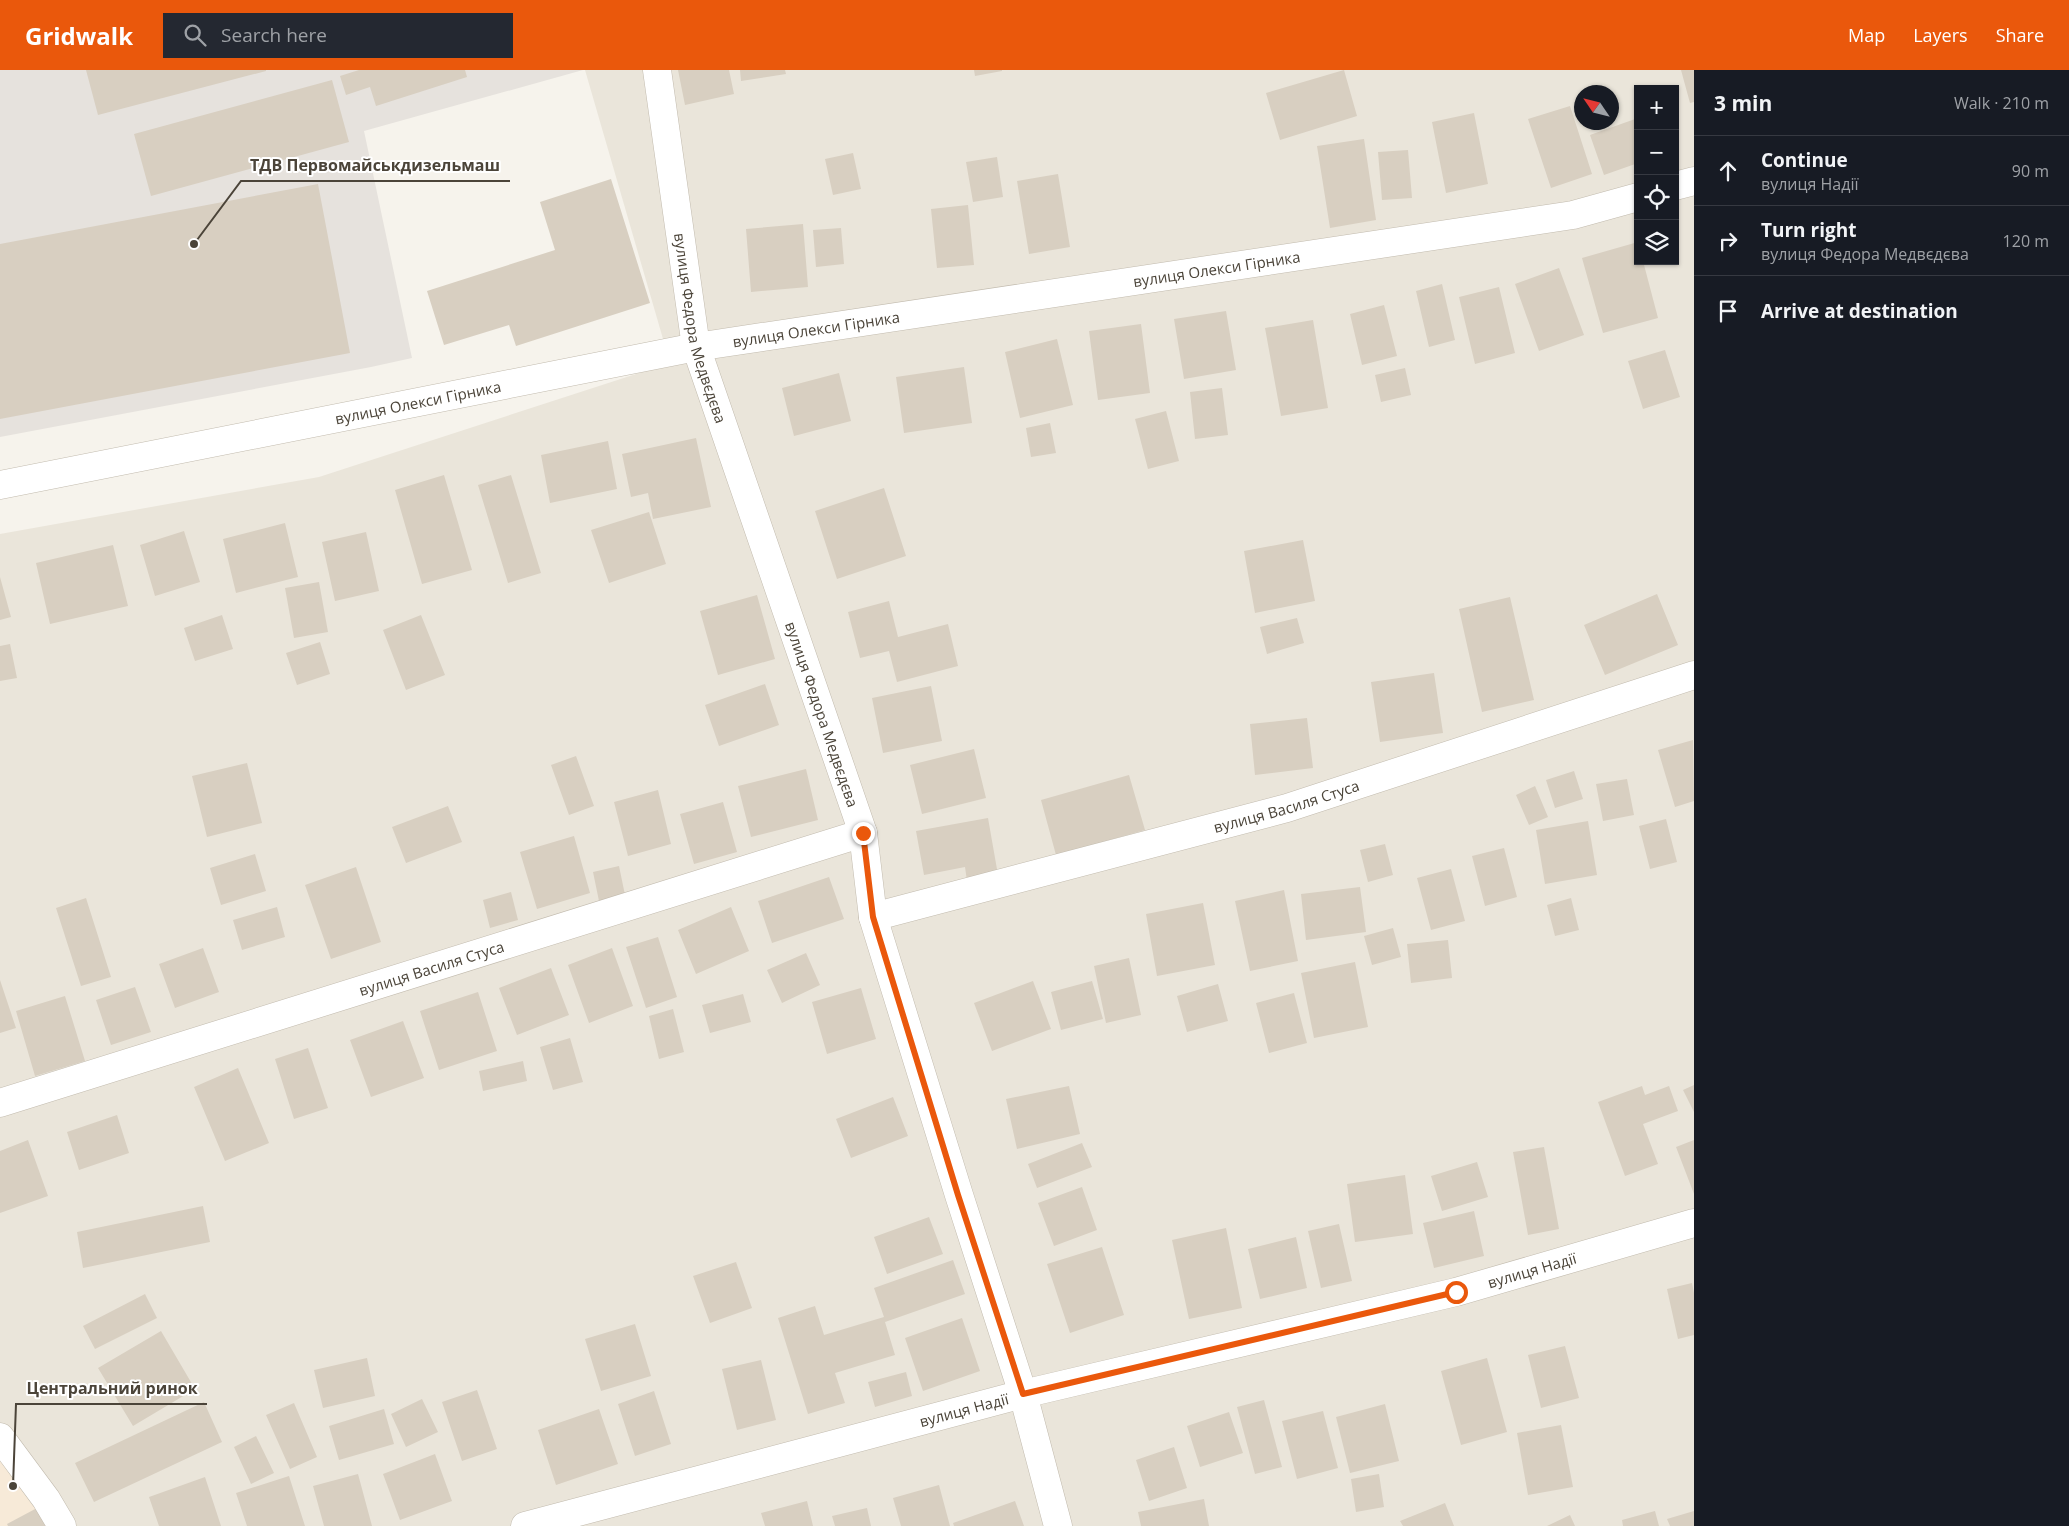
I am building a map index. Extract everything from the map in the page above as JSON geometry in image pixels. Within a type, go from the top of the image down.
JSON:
[{"type":"street","name":"вулиця Федора Медвєдєва","points":[[657,70],[696,347],[863,833],[873,917],[958,1195],[1023,1394],[1058,1526]]},
{"type":"street","points":[[1679,185],[1694,181]]},
{"type":"street","name":"вулиця Олекси Гірника","points":[[0,485],[696,347],[1573,215],[1634,198]]},
{"type":"street","name":"вулиця Василя Стуса","points":[[873,917],[1287,808],[1694,675]]},
{"type":"street","name":"вулиця Василя Стуса","points":[[0,1103],[863,833]]},
{"type":"street","name":"вулиця Надії","points":[[525,1526],[1023,1394],[1456,1292],[1694,1223]]},
{"type":"street","points":[[0,1437],[46,1499],[62,1526]]},
{"type":"shaded area","points":[[0,70],[583,70],[364,131],[412,358],[0,437]]},
{"type":"shaded area","points":[[585,70],[1694,70],[1694,1526],[0,1526],[0,534],[319,477],[670,363]]},
{"type":"shaded area","points":[[0,1452],[56,1526],[0,1526]]},
{"type":"building","points":[[86,70],[266,70],[266,71],[98,115]]},
{"type":"building","points":[[359,70],[465,70],[467,77],[376,106],[370,87],[346,95],[340,76]]},
{"type":"building","points":[[678,70],[729,70],[734,94],[685,105]]},
{"type":"building","points":[[740,70],[785,70],[786,74],[741,81]]},
{"type":"building","points":[[974,70],[1002,70],[1002,71],[975,76]]},
{"type":"building","points":[[1344,70],[1357,116],[1280,140],[1266,93]]},
{"type":"building","points":[[1681,70],[1694,70],[1694,102],[1690,103]]},
{"type":"building","points":[[332,80],[349,142],[151,196],[134,134]]},
{"type":"building","points":[[1570,106],[1574,118],[1574,130],[1578,130],[1592,174],[1551,188],[1528,119]]},
{"type":"building","points":[[1474,113],[1488,184],[1446,193],[1432,122]]},
{"type":"building","points":[[1634,119],[1634,164],[1604,175],[1590,135],[1604,130],[1619,130],[1619,125]]},
{"type":"building","points":[[1364,139],[1376,220],[1330,228],[1317,146]]},
{"type":"building","points":[[1408,150],[1412,198],[1382,200],[1378,152]]},
{"type":"building","points":[[853,153],[861,189],[833,195],[825,159]]},
{"type":"building","points":[[997,157],[1003,197],[973,202],[966,162]]},
{"type":"building","points":[[1058,174],[1070,247],[1029,254],[1017,181]]},
{"type":"building","points":[[611,179],[650,303],[516,346],[509,325],[444,345],[427,291],[555,250],[540,202]]},
{"type":"building","points":[[318,184],[350,353],[0,419],[0,244]]},
{"type":"building","points":[[968,205],[974,265],[937,268],[931,209]]},
{"type":"building","points":[[803,224],[808,287],[751,292],[746,229]]},
{"type":"building","points":[[841,228],[844,264],[816,267],[813,230]]},
{"type":"building","points":[[1634,243],[1634,265],[1644,265],[1658,318],[1603,333],[1582,258]]},
{"type":"building","points":[[1559,268],[1584,335],[1539,351],[1515,284]]},
{"type":"building","points":[[1442,284],[1455,340],[1429,347],[1416,291]]},
{"type":"building","points":[[1499,287],[1515,353],[1475,364],[1459,297]]},
{"type":"building","points":[[1384,305],[1397,356],[1362,365],[1350,314]]},
{"type":"building","points":[[1226,311],[1236,370],[1184,379],[1174,319]]},
{"type":"building","points":[[1313,320],[1328,408],[1281,416],[1265,328]]},
{"type":"building","points":[[1141,324],[1150,393],[1098,400],[1089,331]]},
{"type":"building","points":[[1057,339],[1073,405],[1020,418],[1005,352]]},
{"type":"building","points":[[1665,350],[1680,397],[1643,409],[1628,361]]},
{"type":"building","points":[[964,367],[972,423],[904,433],[896,377]]},
{"type":"building","points":[[1405,368],[1411,395],[1381,402],[1375,375]]},
{"type":"building","points":[[839,373],[851,421],[794,436],[782,388]]},
{"type":"building","points":[[1222,388],[1228,435],[1195,439],[1190,392]]},
{"type":"building","points":[[1166,411],[1179,461],[1148,469],[1135,419]]},
{"type":"building","points":[[1050,423],[1056,453],[1031,457],[1026,428]]},
{"type":"building","points":[[696,438],[711,507],[653,519],[648,493],[631,497],[622,454]]},
{"type":"building","points":[[608,441],[617,489],[550,503],[541,455]]},
{"type":"building","points":[[444,475],[472,570],[422,584],[395,490]]},
{"type":"building","points":[[511,475],[541,573],[508,583],[478,485]]},
{"type":"building","points":[[884,488],[906,556],[837,579],[815,511]]},
{"type":"building","points":[[649,512],[666,564],[609,583],[591,530]]},
{"type":"building","points":[[285,523],[298,577],[236,593],[223,539]]},
{"type":"building","points":[[184,531],[200,582],[155,596],[140,545]]},
{"type":"building","points":[[366,532],[379,591],[335,601],[322,542]]},
{"type":"building","points":[[1303,540],[1315,601],[1255,613],[1244,551]]},
{"type":"building","points":[[113,545],[128,606],[50,624],[36,563]]},
{"type":"building","points":[[0,577],[11,617],[0,620]]},
{"type":"building","points":[[319,582],[328,632],[294,638],[285,588]]},
{"type":"building","points":[[1657,594],[1678,645],[1605,675],[1584,625]]},
{"type":"building","points":[[757,595],[775,659],[718,675],[700,611]]},
{"type":"building","points":[[1510,597],[1534,700],[1482,712],[1459,609]]},
{"type":"building","points":[[889,601],[898,637],[948,624],[958,666],[897,682],[889,651],[860,658],[848,612]]},
{"type":"building","points":[[222,615],[233,649],[195,661],[184,628]]},
{"type":"building","points":[[421,615],[445,675],[406,690],[383,630]]},
{"type":"building","points":[[1297,618],[1304,643],[1267,654],[1260,627]]},
{"type":"building","points":[[320,642],[330,674],[297,685],[286,653]]},
{"type":"building","points":[[10,644],[17,678],[0,681],[0,646]]},
{"type":"building","points":[[1434,673],[1443,733],[1380,742],[1371,682]]},
{"type":"building","points":[[765,684],[779,725],[719,746],[705,705]]},
{"type":"building","points":[[931,686],[942,741],[883,753],[872,698]]},
{"type":"building","points":[[1307,718],[1313,768],[1255,775],[1250,724]]},
{"type":"building","points":[[1693,740],[1694,801],[1675,807],[1658,750]]},
{"type":"building","points":[[974,749],[986,798],[922,814],[910,765]]},
{"type":"building","points":[[576,756],[594,806],[569,815],[551,765]]},
{"type":"building","points":[[247,763],[262,823],[207,837],[192,776]]},
{"type":"building","points":[[806,769],[818,820],[751,837],[738,786]]},
{"type":"building","points":[[1574,771],[1583,799],[1555,808],[1546,780]]},
{"type":"building","points":[[1129,775],[1145,830],[1056,855],[1041,800]]},
{"type":"building","points":[[1627,779],[1634,815],[1603,821],[1596,784]]},
{"type":"building","points":[[1535,786],[1548,817],[1529,825],[1516,795]]},
{"type":"building","points":[[658,790],[671,844],[628,856],[614,802]]},
{"type":"building","points":[[723,802],[737,852],[694,864],[680,814]]},
{"type":"building","points":[[448,806],[462,842],[406,863],[392,827]]},
{"type":"building","points":[[988,818],[998,875],[967,881],[965,867],[924,875],[916,831]]},
{"type":"building","points":[[1666,819],[1677,862],[1650,869],[1639,826]]},
{"type":"building","points":[[1588,821],[1597,875],[1545,884],[1536,830]]},
{"type":"building","points":[[574,836],[590,893],[537,909],[520,852]]},
{"type":"building","points":[[1385,844],[1393,875],[1368,882],[1360,850]]},
{"type":"building","points":[[1504,848],[1517,897],[1485,906],[1472,856]]},
{"type":"building","points":[[255,854],[266,891],[221,905],[210,868]]},
{"type":"building","points":[[619,866],[625,895],[599,901],[593,872]]},
{"type":"building","points":[[356,867],[381,942],[331,959],[305,885]]},
{"type":"building","points":[[1451,869],[1465,921],[1431,930],[1417,878]]},
{"type":"building","points":[[829,877],[844,919],[772,943],[758,901]]},
{"type":"building","points":[[1360,887],[1366,932],[1306,940],[1301,894]]},
{"type":"building","points":[[1284,890],[1298,961],[1250,971],[1235,901]]},
{"type":"building","points":[[511,892],[518,920],[490,928],[483,900]]},
{"type":"building","points":[[86,898],[111,977],[81,986],[56,908]]},
{"type":"building","points":[[1571,898],[1579,930],[1555,936],[1547,905]]},
{"type":"building","points":[[1203,903],[1215,965],[1157,976],[1146,914]]},
{"type":"building","points":[[277,907],[285,937],[242,950],[233,920]]},
{"type":"building","points":[[731,907],[749,951],[696,974],[678,930]]},
{"type":"building","points":[[1393,928],[1401,957],[1372,965],[1364,936]]},
{"type":"building","points":[[658,937],[677,997],[646,1008],[626,947]]},
{"type":"building","points":[[1448,940],[1452,978],[1411,983],[1407,944]]},
{"type":"building","points":[[203,948],[219,992],[175,1008],[159,964]]},
{"type":"building","points":[[612,948],[633,1006],[589,1023],[568,965]]},
{"type":"building","points":[[806,953],[820,985],[782,1003],[767,970]]},
{"type":"building","points":[[1129,958],[1141,1015],[1106,1023],[1094,966]]},
{"type":"building","points":[[1355,962],[1368,1027],[1314,1038],[1301,973]]},
{"type":"building","points":[[551,968],[569,1015],[517,1035],[499,988]]},
{"type":"building","points":[[0,980],[16,1028],[0,1033]]},
{"type":"building","points":[[1033,981],[1051,1029],[992,1051],[974,1003]]},
{"type":"building","points":[[1092,981],[1103,1019],[1061,1030],[1051,992]]},
{"type":"building","points":[[1218,984],[1228,1021],[1187,1032],[1177,996]]},
{"type":"building","points":[[135,987],[151,1032],[111,1045],[96,1000]]},
{"type":"building","points":[[861,988],[876,1039],[827,1054],[812,1002]]},
{"type":"building","points":[[478,992],[497,1051],[439,1070],[420,1011]]},
{"type":"building","points":[[1294,993],[1307,1043],[1269,1053],[1256,1003]]},
{"type":"building","points":[[743,994],[751,1022],[710,1033],[702,1005]]},
{"type":"building","points":[[65,996],[85,1061],[35,1076],[16,1011]]},
{"type":"building","points":[[673,1009],[684,1052],[659,1059],[649,1016]]},
{"type":"building","points":[[403,1021],[424,1078],[371,1097],[350,1040]]},
{"type":"building","points":[[570,1038],[583,1082],[553,1090],[540,1047]]},
{"type":"building","points":[[308,1048],[328,1108],[294,1119],[275,1059]]},
{"type":"building","points":[[523,1061],[527,1081],[483,1091],[479,1071]]},
{"type":"building","points":[[238,1068],[269,1143],[225,1161],[194,1087]]},
{"type":"building","points":[[1694,1085],[1694,1112],[1683,1090]]},
{"type":"building","points":[[1069,1086],[1080,1134],[1017,1149],[1006,1099]]},
{"type":"building","points":[[1642,1086],[1645,1095],[1669,1086],[1678,1111],[1643,1124],[1658,1164],[1625,1176],[1598,1102]]},
{"type":"building","points":[[893,1097],[908,1136],[851,1158],[836,1119]]},
{"type":"building","points":[[117,1115],[129,1153],[79,1170],[67,1132]]},
{"type":"building","points":[[28,1140],[48,1196],[0,1213],[0,1151]]},
{"type":"building","points":[[1694,1140],[1694,1194],[1676,1147]]},
{"type":"building","points":[[1082,1143],[1092,1167],[1037,1188],[1028,1164]]},
{"type":"building","points":[[1544,1147],[1559,1229],[1528,1235],[1513,1152]]},
{"type":"building","points":[[1477,1162],[1488,1197],[1442,1211],[1431,1176]]},
{"type":"building","points":[[1405,1175],[1413,1234],[1355,1242],[1347,1184]]},
{"type":"building","points":[[1082,1187],[1097,1230],[1054,1246],[1038,1203]]},
{"type":"building","points":[[203,1206],[210,1242],[83,1268],[77,1232]]},
{"type":"building","points":[[1474,1211],[1484,1256],[1434,1268],[1423,1223]]},
{"type":"building","points":[[929,1217],[943,1254],[887,1274],[874,1237]]},
{"type":"building","points":[[1339,1224],[1352,1281],[1321,1288],[1308,1231]]},
{"type":"building","points":[[1226,1228],[1242,1308],[1189,1319],[1172,1240]]},
{"type":"building","points":[[1296,1237],[1307,1288],[1260,1299],[1248,1249]]},
{"type":"building","points":[[1102,1247],[1124,1315],[1070,1333],[1047,1264]]},
{"type":"building","points":[[953,1260],[965,1294],[885,1322],[895,1355],[835,1373],[845,1403],[808,1414],[778,1318],[815,1306],[824,1335],[884,1317],[874,1288]]},
{"type":"building","points":[[736,1262],[752,1308],[710,1323],[693,1276]]},
{"type":"building","points":[[1692,1283],[1694,1293],[1694,1335],[1678,1339],[1667,1289]]},
{"type":"building","points":[[145,1294],[157,1318],[95,1349],[83,1326]]},
{"type":"building","points":[[962,1318],[980,1371],[923,1391],[905,1338]]},
{"type":"building","points":[[635,1324],[651,1376],[601,1391],[585,1339]]},
{"type":"building","points":[[161,1331],[195,1389],[133,1426],[98,1368]]},
{"type":"building","points":[[1565,1346],[1579,1398],[1541,1408],[1528,1355]]},
{"type":"building","points":[[367,1358],[375,1396],[323,1408],[314,1370]]},
{"type":"building","points":[[1487,1358],[1507,1432],[1461,1445],[1441,1371]]},
{"type":"building","points":[[761,1360],[776,1420],[737,1430],[722,1369]]},
{"type":"building","points":[[906,1372],[912,1396],[875,1407],[868,1382]]},
{"type":"building","points":[[477,1390],[497,1449],[462,1461],[442,1402]]},
{"type":"building","points":[[654,1391],[671,1444],[635,1456],[618,1404]]},
{"type":"building","points":[[422,1399],[438,1432],[406,1447],[391,1414]]},
{"type":"building","points":[[1264,1400],[1282,1467],[1255,1474],[1237,1407]]},
{"type":"building","points":[[204,1402],[222,1442],[94,1502],[75,1463]]},
{"type":"building","points":[[294,1403],[317,1457],[290,1469],[266,1415]]},
{"type":"building","points":[[1385,1404],[1399,1461],[1350,1473],[1336,1417]]},
{"type":"building","points":[[384,1409],[394,1444],[339,1460],[329,1426]]},
{"type":"building","points":[[599,1409],[618,1464],[556,1485],[538,1430]]},
{"type":"building","points":[[1323,1411],[1338,1468],[1297,1479],[1282,1421]]},
{"type":"building","points":[[1229,1412],[1243,1453],[1200,1467],[1187,1426]]},
{"type":"building","points":[[1561,1425],[1573,1487],[1528,1495],[1517,1433]]},
{"type":"building","points":[[256,1436],[274,1473],[251,1484],[234,1447]]},
{"type":"building","points":[[1174,1447],[1187,1488],[1149,1501],[1136,1460]]},
{"type":"building","points":[[435,1454],[452,1501],[400,1520],[383,1474]]},
{"type":"building","points":[[358,1474],[372,1526],[324,1526],[313,1486]]},
{"type":"building","points":[[1379,1474],[1384,1507],[1356,1512],[1351,1479]]},
{"type":"building","points":[[289,1476],[305,1526],[247,1526],[236,1493]]},
{"type":"building","points":[[205,1477],[221,1526],[159,1526],[149,1497]]},
{"type":"building","points":[[939,1485],[950,1526],[901,1526],[893,1498]]},
{"type":"building","points":[[1204,1499],[1209,1526],[1141,1526],[1138,1512]]},
{"type":"building","points":[[807,1501],[813,1526],[765,1526],[761,1513]]},
{"type":"building","points":[[1015,1501],[1024,1526],[954,1526],[953,1523]]},
{"type":"building","points":[[1445,1503],[1454,1526],[1403,1526],[1400,1521]]},
{"type":"building","points":[[37,1508],[47,1526],[8,1526],[7,1524]]},
{"type":"building","points":[[867,1508],[871,1526],[835,1526],[832,1516]]},
{"type":"building","points":[[1655,1511],[1659,1526],[1623,1526],[1622,1520]]},
{"type":"building","points":[[1694,1511],[1694,1526],[1670,1526],[1667,1519]]},
{"type":"building","points":[[1570,1515],[1575,1526],[1547,1526]]},
{"type":"place","name":"ТДВ Первомайськдизельмаш","points":[[194,244]]},
{"type":"place","name":"Центральний ринок","points":[[13,1486]]},
{"type":"route","points":[[863,833],[873,917],[958,1195],[1023,1394],[1456,1292]]}]
